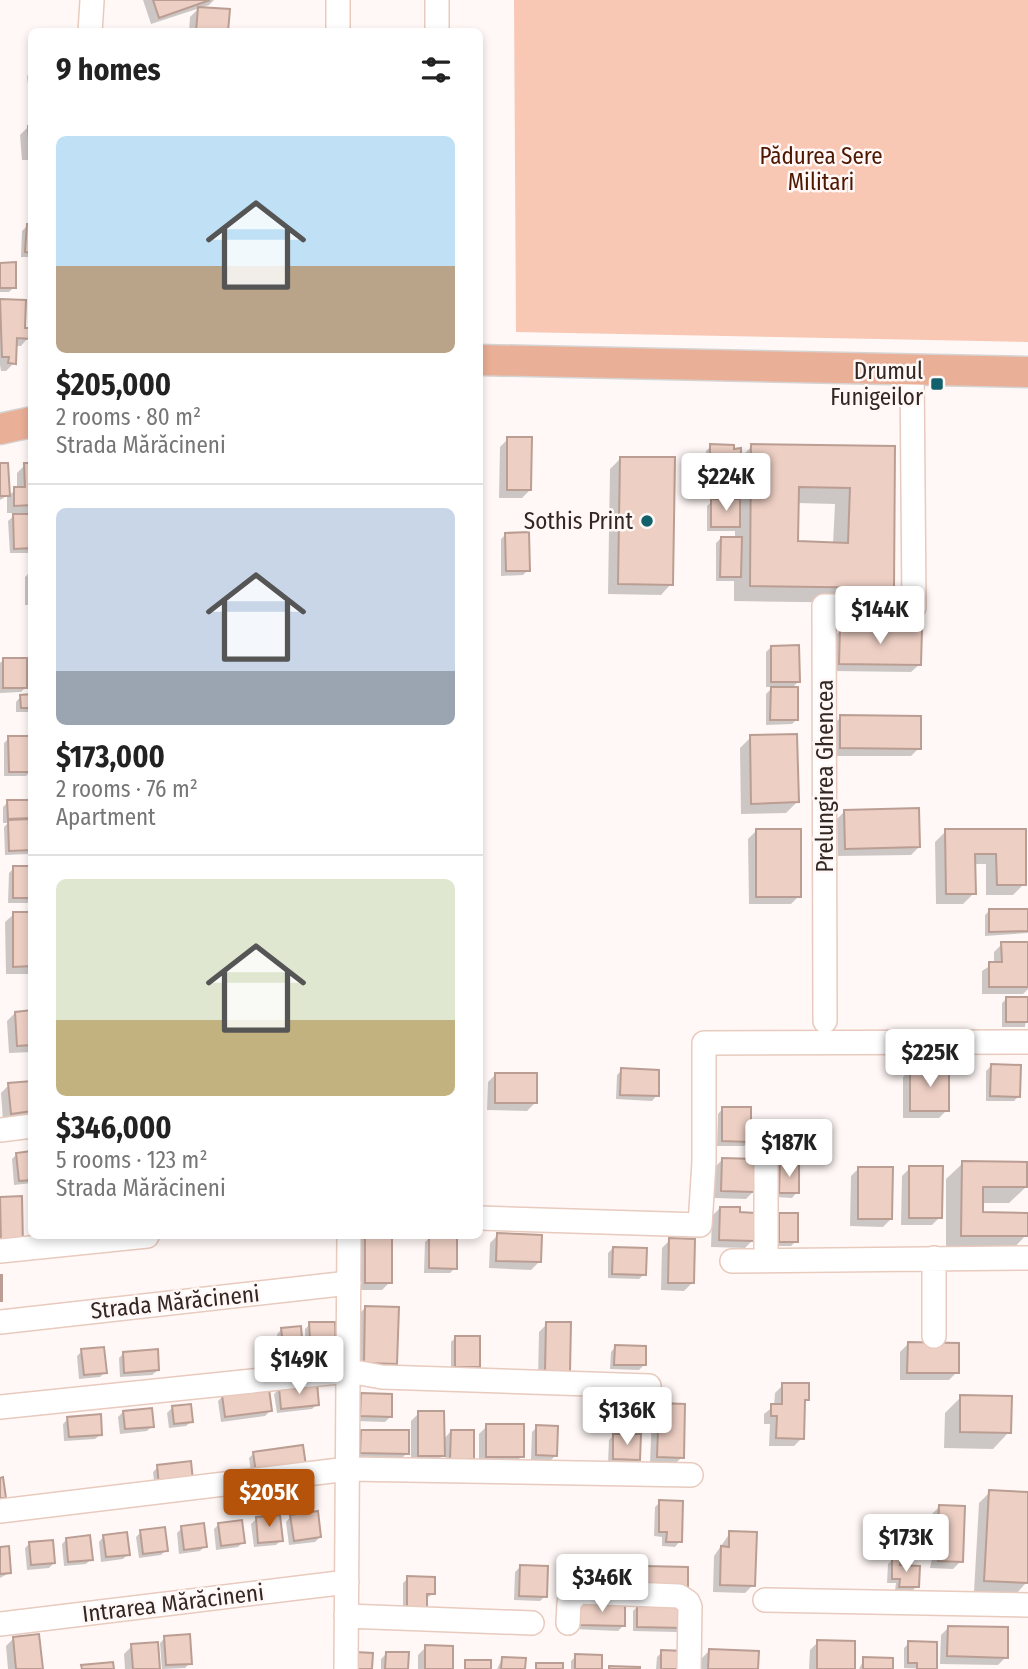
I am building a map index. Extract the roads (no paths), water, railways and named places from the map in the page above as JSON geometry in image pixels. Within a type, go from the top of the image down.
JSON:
[{"type":"main road","points":[[483,360],[1028,372]]},
{"type":"main road","points":[[0,429],[28,423]]},
{"type":"street","points":[[338,0],[338,28]]},
{"type":"street","points":[[437,0],[437,28]]},
{"type":"street","points":[[90,28],[92,1]]},
{"type":"street","name":"Prelungirea Ghencea","points":[[825,1021],[824,606],[914,607],[912,369]]},
{"type":"street","points":[[483,1218],[700,1225],[704,1162],[704,1043],[1028,1042]]},
{"type":"street","points":[[0,1130],[28,1126]]},
{"type":"street","points":[[766,1153],[766,1260]]},
{"type":"street","points":[[0,1251],[118,1239]]},
{"type":"street","points":[[346,1669],[349,1239]]},
{"type":"street","points":[[934,1258],[934,1336]]},
{"type":"street","points":[[732,1261],[1028,1258]]},
{"type":"street","name":"Strada Mărăcineni","points":[[0,1322],[349,1283]]},
{"type":"street","points":[[0,1406],[349,1371],[382,1377],[649,1386]]},
{"type":"street","points":[[0,1511],[348,1469],[691,1475]]},
{"type":"street","name":"Intrarea Mărăcineni","points":[[0,1624],[347,1582]]},
{"type":"street","points":[[568,1623],[569,1603],[578,1592],[679,1596],[688,1602],[690,1607],[689,1669]]},
{"type":"street","points":[[765,1600],[1028,1605]]},
{"type":"street","points":[[346,1616],[532,1623]]},
{"type":"place","name":"Drumul Funigeilor","points":[[937,384]]},
{"type":"place","name":"Sothis Print","points":[[647,521]]},
{"type":"park label","name":"Pădurea Sere Militari","points":[[821,169]]}]
